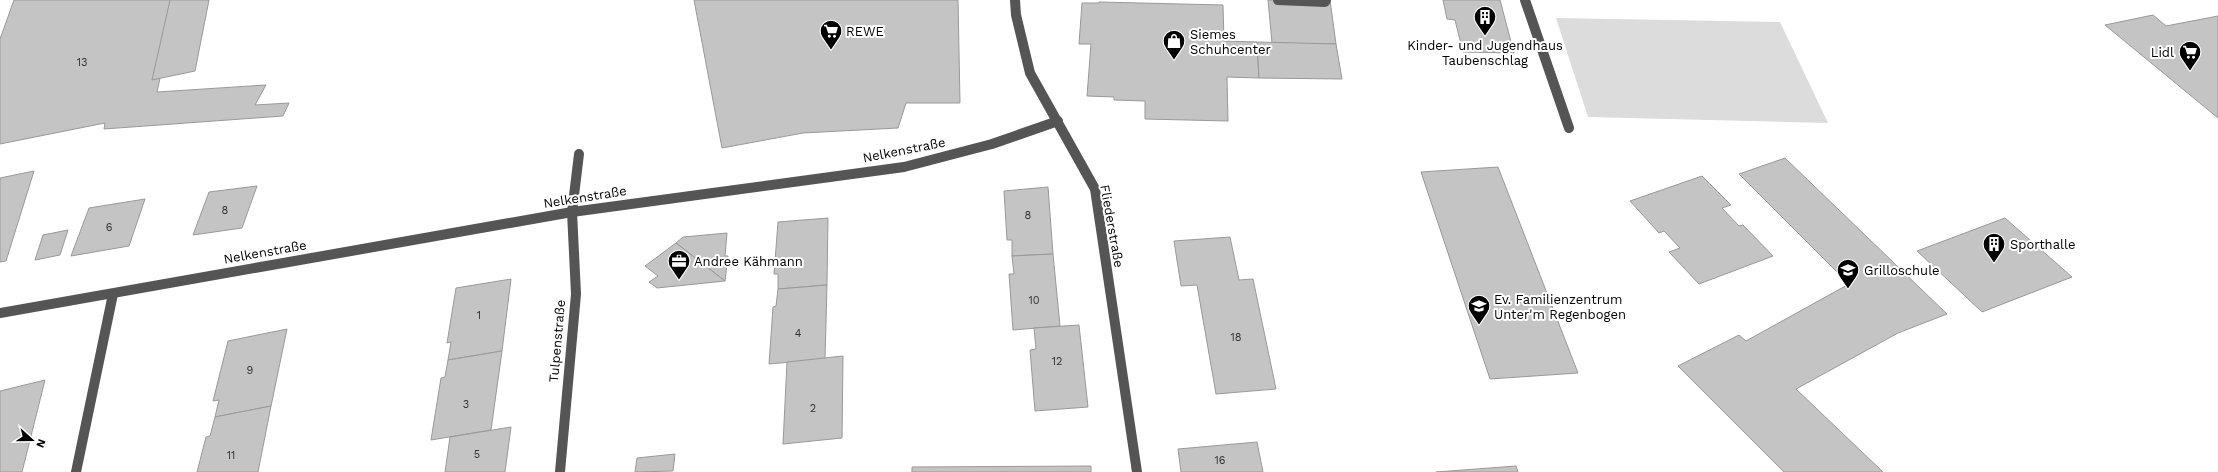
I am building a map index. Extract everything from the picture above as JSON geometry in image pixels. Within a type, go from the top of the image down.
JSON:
[{"type":"street","name":"Fliederstraße","points":[[1015,0],[1016,15],[1030,73],[1095,189],[1137,472]]},
{"type":"street","points":[[1278,0],[1325,2],[1326,0]]},
{"type":"street","points":[[1525,0],[1569,128]]},
{"type":"street","name":"Nelkenstraße","points":[[0,313],[572,212],[904,167],[992,144],[1058,121]]},
{"type":"street","name":"Tulpenstraße","points":[[560,472],[576,294],[572,212],[579,154]]},
{"type":"street","points":[[76,472],[113,294]]},
{"type":"shaded area","points":[[1556,18],[1780,22],[1828,123],[1588,117]]},
{"type":"building","points":[[14,0],[177,0],[157,92],[266,85],[255,105],[289,103],[283,116],[104,129],[105,123],[0,144],[0,39]]},
{"type":"building","points":[[170,0],[209,0],[195,71],[152,80]]},
{"type":"building","name":"REWE","points":[[694,0],[958,0],[960,103],[906,103],[898,128],[803,133],[722,148]]},
{"type":"building","points":[[1268,0],[1330,0],[1336,44],[1272,43]]},
{"type":"building","name":"Kinder- und Jugendhaus Taubenschlag","points":[[1443,0],[1500,0],[1514,53],[1463,52],[1455,20],[1447,19]]},
{"type":"building","name":"Siemes Schuhcenter","points":[[1099,2],[1223,5],[1224,41],[1257,42],[1259,78],[1227,77],[1228,121],[1145,119],[1145,101],[1114,100],[1114,97],[1087,96],[1091,44],[1079,44],[1082,3]]},
{"type":"building","name":"Lidl","points":[[2153,15],[2166,26],[2218,16],[2218,118],[2105,25]]},
{"type":"building","points":[[1257,42],[1336,44],[1342,79],[1259,78]]},
{"type":"building","points":[[1785,158],[1947,314],[1898,333],[1796,389],[1883,472],[1784,472],[1678,366],[1739,335],[1746,341],[1849,284],[1739,174]]},
{"type":"building","points":[[1498,167],[1578,373],[1490,379],[1421,172]]},
{"type":"building","points":[[34,171],[6,261],[0,262],[0,178]]},
{"type":"building","points":[[1702,176],[1731,205],[1722,208],[1739,226],[1743,225],[1773,256],[1699,284],[1669,252],[1680,248],[1664,231],[1659,233],[1630,201]]},
{"type":"building","points":[[257,186],[242,228],[193,235],[209,192]]},
{"type":"building","points":[[1048,187],[1053,254],[1012,256],[1012,240],[1007,240],[1004,191]]},
{"type":"building","points":[[145,199],[129,246],[71,256],[89,208]]},
{"type":"building","points":[[828,218],[827,285],[778,289],[778,274],[774,274],[778,222]]},
{"type":"building","name":"Sporthalle","points":[[2005,218],[2072,277],[1982,312],[1917,251]]},
{"type":"building","points":[[68,230],[60,255],[35,260],[43,235]]},
{"type":"building","points":[[727,233],[725,256],[728,256],[725,281],[676,243],[683,237]]},
{"type":"building","points":[[1230,237],[1239,280],[1253,279],[1276,389],[1216,394],[1197,285],[1181,286],[1174,241]]},
{"type":"building","points":[[676,243],[725,281],[657,288],[649,282],[658,276],[645,266]]},
{"type":"building","points":[[1053,254],[1060,326],[1013,330],[1009,274],[1014,274],[1012,256]]},
{"type":"building","points":[[511,279],[502,351],[448,360],[451,342],[447,343],[456,288]]},
{"type":"building","points":[[827,285],[825,359],[769,364],[773,307],[776,306],[778,289]]},
{"type":"building","points":[[1079,325],[1088,407],[1035,411],[1030,350],[1036,349],[1034,328]]},
{"type":"building","points":[[287,329],[271,406],[215,417],[219,400],[213,401],[228,341]]},
{"type":"building","points":[[502,351],[491,430],[431,440],[441,378],[445,377],[448,360]]},
{"type":"building","points":[[843,356],[842,438],[783,444],[787,362]]},
{"type":"building","points":[[45,380],[22,472],[0,472],[0,391]]},
{"type":"building","points":[[271,406],[258,472],[197,472],[206,437],[210,436],[215,417]]},
{"type":"building","points":[[511,427],[505,472],[445,472],[450,437]]},
{"type":"building","points":[[1257,442],[1263,472],[1181,472],[1178,449]]},
{"type":"building","points":[[675,454],[673,471],[635,472],[637,458]]},
{"type":"building","points":[[1091,466],[1091,472],[912,472],[912,467]]},
{"type":"building","points":[[1516,466],[1518,472],[1436,472]]},
{"type":"place","name":"Kinder- und Jugendhaus Taubenschlag","points":[[1485,36]]},
{"type":"place","name":"REWE","points":[[831,50]]},
{"type":"place","name":"Siemes Schuhcenter","points":[[1174,60]]},
{"type":"place","name":"Lidl","points":[[2190,72]]},
{"type":"place","name":"Sporthalle","points":[[1994,264]]},
{"type":"place","name":"Andree Kähmann","points":[[679,280]]},
{"type":"place","name":"Grilloschule","points":[[1848,290]]},
{"type":"place","name":"Ev. Familienzentrum Unter'm Regenbogen","points":[[1479,326]]}]
